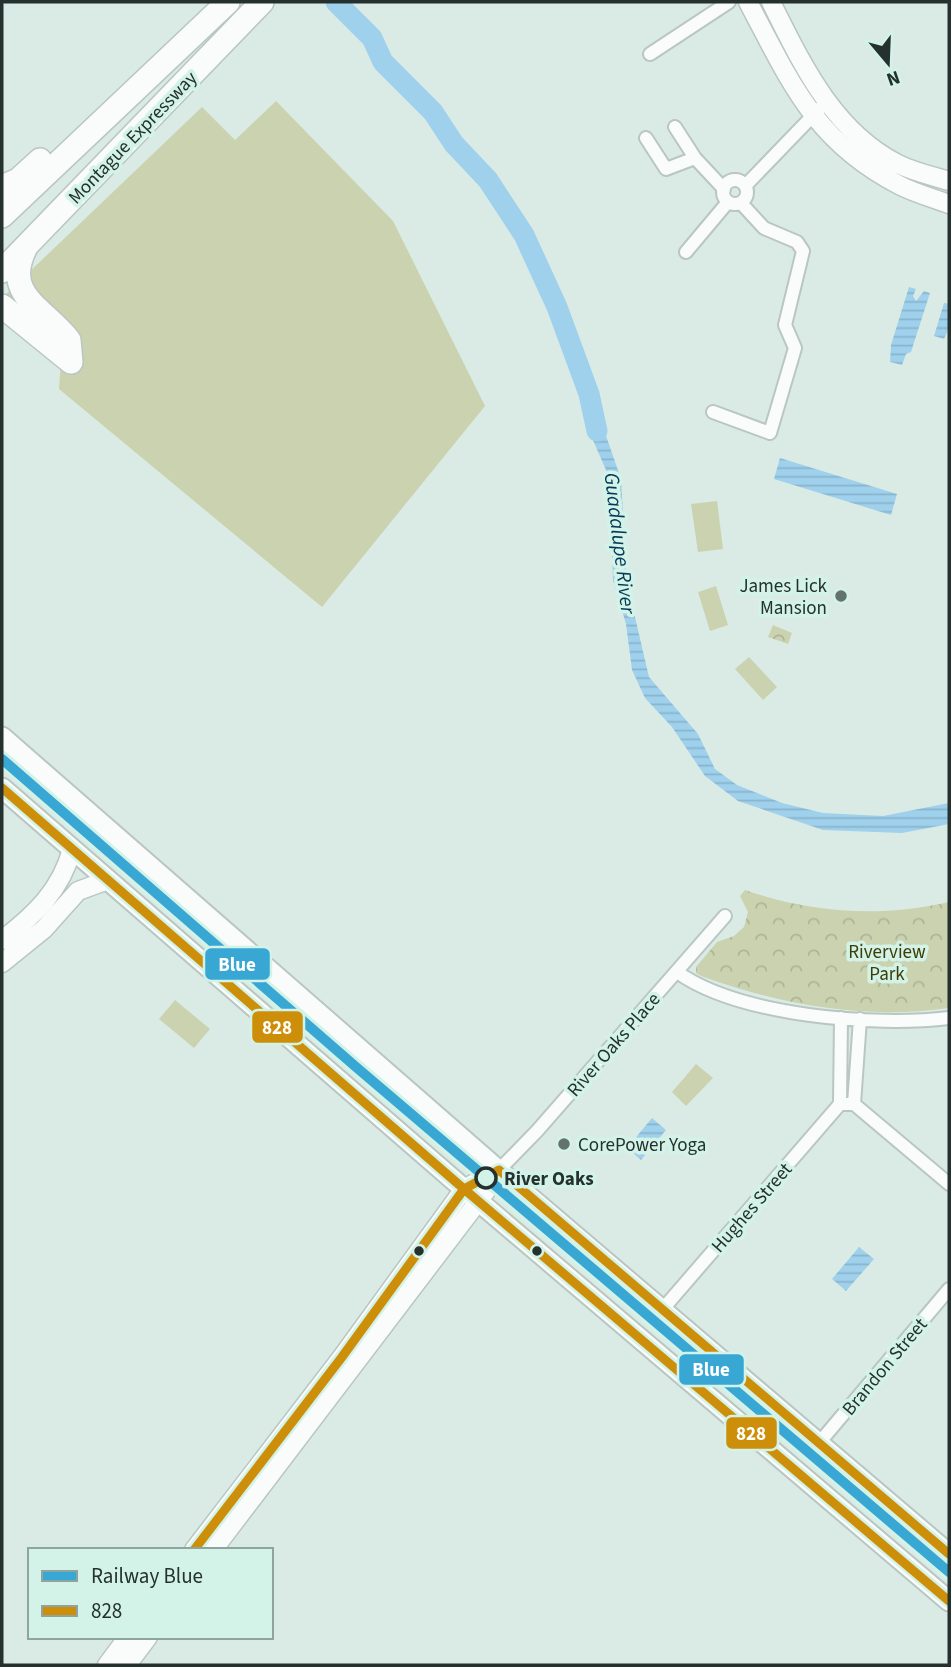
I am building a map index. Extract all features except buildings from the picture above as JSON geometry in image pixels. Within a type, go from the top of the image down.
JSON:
[{"type":"highway","name":"Montague Expressway","points":[[2,216],[228,2]]},
{"type":"highway","name":"Montague Expressway","points":[[2,271],[255,8]]},
{"type":"highway","points":[[2,187],[18,180],[52,149],[97,128]]},
{"type":"highway","points":[[2,306],[72,362],[69,340],[28,302],[19,285],[19,260],[26,246]]},
{"type":"main road","points":[[2,737],[499,1170],[949,1554]]},
{"type":"main road","points":[[2,788],[472,1195],[949,1601]]},
{"type":"street","points":[[650,54],[729,2]]},
{"type":"street","points":[[748,2],[811,114],[844,149],[900,186],[949,204]]},
{"type":"street","points":[[771,2],[808,75],[826,102],[891,160],[949,181]]},
{"type":"street","points":[[731,198],[746,197],[746,186],[811,114],[826,102]]},
{"type":"street","points":[[675,127],[695,158],[731,198],[764,228],[797,242],[803,251],[785,325],[795,348],[770,433],[713,412]]},
{"type":"street","points":[[646,138],[666,169],[695,158]]},
{"type":"street","points":[[686,252],[731,198],[736,180],[746,186]]},
{"type":"street","points":[[2,940],[54,892],[63,879],[72,849]]},
{"type":"street","points":[[2,963],[44,929],[78,891],[108,880]]},
{"type":"street","name":"River Oaks Place","points":[[499,1170],[537,1131],[724,916]]},
{"type":"street","points":[[677,972],[708,990],[733,998],[841,1018],[901,1022],[949,1018]]},
{"type":"street","points":[[841,1018],[840,1104],[854,1104],[949,1184]]},
{"type":"street","points":[[854,1104],[860,1019]]},
{"type":"street","name":"Hughes Street","points":[[662,1310],[840,1104]]},
{"type":"street","points":[[196,1548],[342,1357],[472,1195],[499,1170]]},
{"type":"street","points":[[214,1548],[472,1195]]},
{"type":"street","name":"Brandon Street","points":[[819,1443],[949,1289]]},
{"type":"street","points":[[107,1665],[126,1639]]},
{"type":"street","points":[[127,1665],[146,1639]]},
{"type":"green space","points":[[276,101],[393,221],[485,406],[322,607],[59,389],[61,360],[2,298],[202,107],[235,140]]},
{"type":"green space","points":[[717,501],[723,549],[698,552],[691,504]]},
{"type":"green space","points":[[716,586],[728,625],[710,631],[698,592]]},
{"type":"green space","points":[[773,625],[792,633],[788,644],[768,637]]},
{"type":"green space","points":[[749,657],[777,687],[763,700],[735,669]]},
{"type":"green space","name":"Riverview Park","points":[[745,890],[795,904],[846,911],[897,910],[949,902],[949,1008],[886,1012],[823,1007],[762,995],[701,976],[696,973],[696,967],[717,942],[734,936],[744,927],[748,912],[740,896]]},
{"type":"green space","points":[[175,1000],[210,1029],[194,1048],[159,1019]]},
{"type":"green space","points":[[696,1064],[713,1078],[686,1106],[672,1092]]},
{"type":"water","points":[[909,287],[916,289],[913,296],[916,301],[924,291],[930,293],[911,352],[906,354],[902,365],[890,362],[891,345]]},
{"type":"water","points":[[944,303],[949,304],[949,328],[944,339],[934,336]]},
{"type":"water","points":[[588,406],[596,407],[621,479],[627,583],[649,677],[698,734],[715,769],[737,785],[782,803],[823,813],[883,816],[949,803],[949,824],[902,833],[823,830],[738,801],[705,776],[672,727],[645,698],[632,670],[626,624],[613,580],[609,477],[586,424]]},
{"type":"water","points":[[780,458],[897,494],[891,515],[774,479]]},
{"type":"water","points":[[652,1118],[666,1130],[641,1160],[627,1148]]},
{"type":"water","points":[[859,1247],[874,1259],[846,1291],[832,1279]]},
{"type":"waterway","name":"Guadalupe River","points":[[336,2],[372,38],[383,62],[433,112],[454,144],[488,180],[524,235],[557,307],[589,394],[597,431]]},
{"type":"rail line","name":"Blue","points":[[2,759],[356,1067],[949,1572]]},
{"type":"transit line","name":"828","points":[[2,788],[464,1189],[949,1601]]},
{"type":"transit line","name":"828","points":[[196,1548],[342,1357],[464,1189],[499,1170],[949,1554]]},
{"type":"place","name":"James Lick Mansion","points":[[841,596]]},
{"type":"place","name":"CorePower Yoga","points":[[564,1144]]},
{"type":"place","name":"River Oaks","points":[[486,1178]]}]
